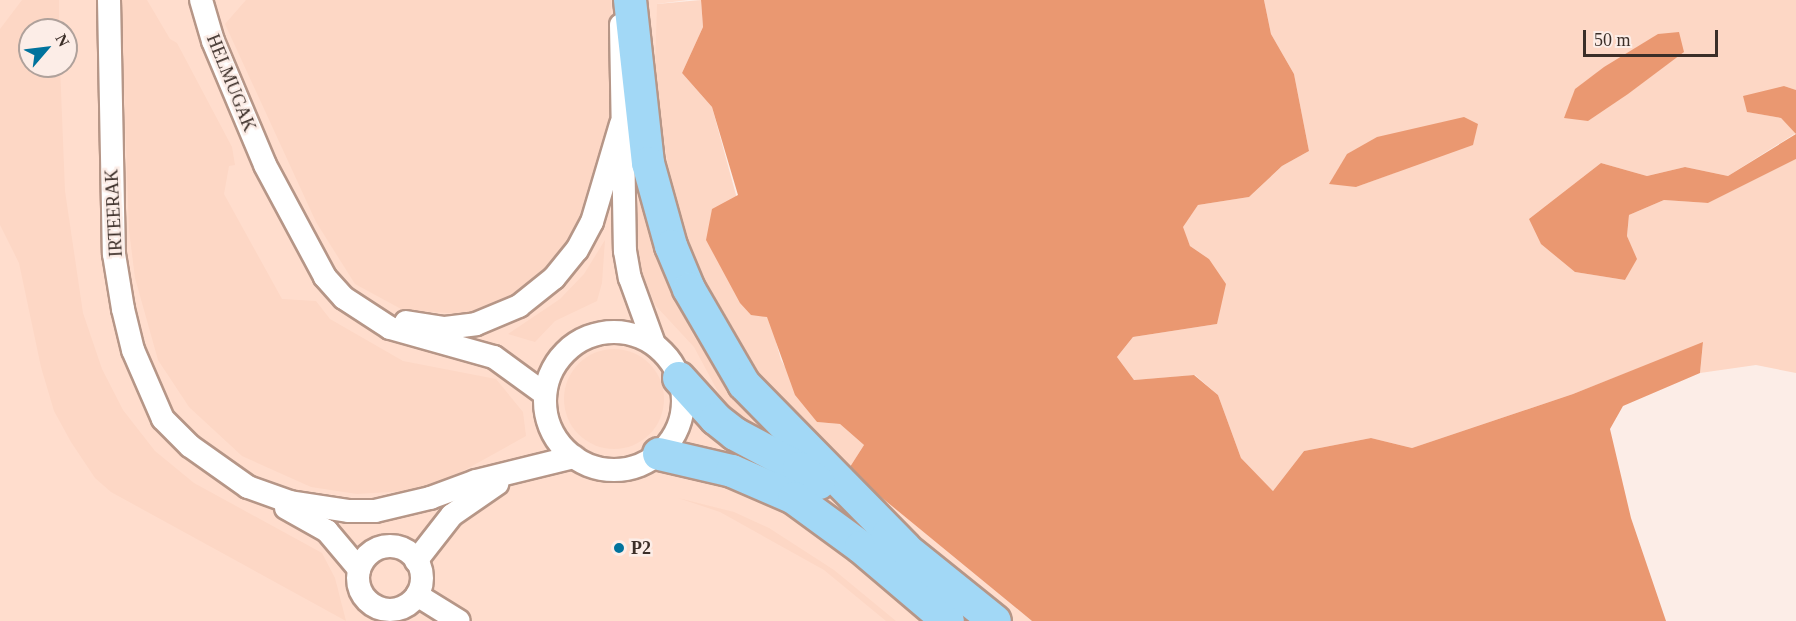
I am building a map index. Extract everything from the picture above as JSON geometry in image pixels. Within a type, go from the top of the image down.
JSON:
[{"type":"highway","points":[[630,0],[648,163],[668,236],[689,289],[744,384],[905,548]]},
{"type":"highway","points":[[680,378],[716,419],[735,434],[799,468],[905,548],[994,621]]},
{"type":"highway","points":[[659,454],[732,471],[794,498],[861,547],[948,621]]},
{"type":"street","name":"IRTEERAK","points":[[108,0],[114,254],[133,350],[163,418],[190,446],[248,487]]},
{"type":"street","name":"HELMUGAK","points":[[201,0],[213,41],[265,165],[325,277],[363,313],[415,338],[494,357],[545,394]]},
{"type":"street","points":[[622,0],[621,124],[625,251],[630,278],[654,344],[669,359],[680,378],[683,394],[678,427],[659,454],[626,469],[590,466],[574,458],[557,440],[547,418],[545,394],[557,360],[585,337],[620,332],[654,344]]},
{"type":"street","points":[[363,313],[445,328],[498,317],[535,294],[577,250],[592,222],[621,124]]},
{"type":"street","points":[[248,487],[327,509],[375,511],[574,458]]},
{"type":"street","points":[[416,561],[452,515],[522,470]]},
{"type":"street","points":[[248,487],[327,531],[359,569]]},
{"type":"street","points":[[385,547],[397,547],[416,561],[421,584],[417,595],[400,609],[376,615],[361,593],[359,569],[364,558],[385,547]]},
{"type":"street","points":[[417,595],[459,621]]},
{"type":"shaded area","points":[[0,0],[688,0],[657,4],[693,254],[744,352],[848,470],[1032,621],[0,621]]},
{"type":"shaded area","points":[[22,0],[59,0],[59,18],[18,18],[18,78],[60,78],[65,191],[83,313],[102,369],[123,410],[155,451],[194,483],[322,553],[335,578],[346,621],[111,492],[95,478],[71,442],[54,411],[41,367],[19,263],[0,225],[0,29]]},
{"type":"shaded area","points":[[121,0],[147,0],[170,39],[177,43],[232,147],[235,165],[229,166],[224,194],[282,299],[316,301],[330,319],[403,361],[496,379],[523,412],[526,436],[445,481],[406,491],[357,494],[311,487],[242,456],[189,407],[158,360],[135,278],[129,230]]},
{"type":"shaded area","points":[[246,0],[611,0],[609,123],[597,173],[571,237],[537,280],[490,309],[462,314],[403,310],[355,284],[316,222],[225,24]]},
{"type":"shaded area","points":[[701,0],[703,27],[682,73],[712,107],[781,360],[817,422],[840,424],[864,445],[848,470],[764,383],[717,304],[693,254],[672,185],[661,125],[655,73],[657,4]]},
{"type":"shaded area","points":[[701,0],[1264,0],[1271,34],[1294,74],[1309,151],[1282,166],[1249,197],[1198,205],[1183,227],[1190,246],[1209,259],[1226,284],[1217,324],[1133,337],[1117,357],[1134,380],[1194,375],[1218,395],[1241,458],[1273,491],[1304,451],[1371,438],[1412,448],[1573,394],[1703,342],[1700,373],[1623,406],[1610,429],[1631,518],[1666,621],[1032,621],[848,470],[864,445],[840,424],[817,422],[795,395],[767,317],[751,315],[740,303],[706,240],[712,209],[738,195],[712,107],[682,73],[703,27]]},
{"type":"shaded area","points":[[1264,0],[1796,0],[1796,90],[1784,86],[1748,112],[1781,118],[1796,133],[1728,176],[1685,167],[1647,176],[1601,163],[1558,197],[1575,272],[1625,280],[1636,259],[1627,236],[1629,215],[1664,200],[1708,203],[1796,159],[1796,373],[1756,365],[1700,373],[1703,343],[1573,394],[1412,448],[1371,438],[1304,451],[1273,491],[1241,458],[1218,395],[1195,375],[1134,380],[1117,357],[1133,337],[1217,324],[1209,259],[1190,246],[1182,227],[1198,205],[1249,197],[1282,166],[1309,151],[1294,74],[1271,34]],"holes":[[[1443,122],[1397,172],[1356,187],[1412,131]]]},
{"type":"shaded area","points":[[1679,32],[1684,52],[1628,94],[1588,121],[1564,118],[1575,89],[1604,67],[1658,34]]},
{"type":"shaded area","points":[[1784,86],[1796,90],[1796,134],[1781,118],[1747,112],[1743,96]]},
{"type":"shaded area","points":[[1464,117],[1478,124],[1473,145],[1356,187],[1329,184],[1347,154],[1377,137]]},
{"type":"shaded area","points":[[1796,134],[1796,159],[1708,203],[1664,200],[1629,215],[1627,236],[1637,259],[1625,280],[1575,272],[1541,244],[1529,219],[1601,163],[1647,176],[1685,167],[1728,176]]},
{"type":"shaded area","points":[[639,197],[671,291],[693,335],[757,429],[724,403],[694,347],[655,305],[640,267],[636,233]]},
{"type":"shaded area","points":[[605,240],[602,283],[597,301],[555,321],[535,342],[508,334],[560,299],[584,274]]},
{"type":"shaded area","points":[[614,349],[642,357],[656,371],[664,399],[656,427],[642,441],[614,449],[586,441],[572,427],[564,399],[572,371],[586,357]]},
{"type":"shaded area","points":[[678,498],[734,512],[769,528],[834,570],[896,621],[886,621],[824,570],[720,512]]},
{"type":"place","name":"P2","points":[[619,548]]}]
